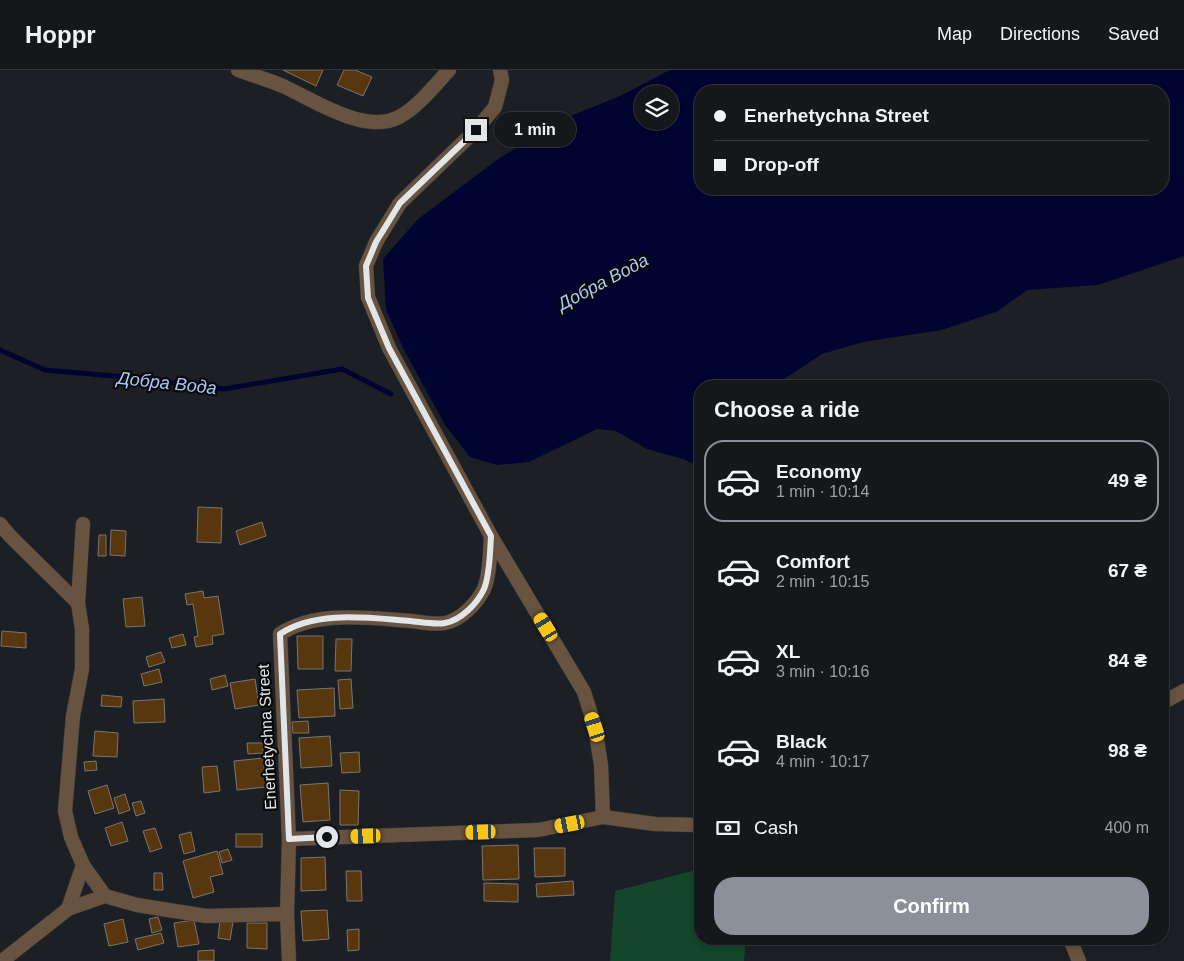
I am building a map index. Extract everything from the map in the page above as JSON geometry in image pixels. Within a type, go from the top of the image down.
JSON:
[{"type":"street","points":[[238,70],[283,86],[339,114],[378,124],[398,118],[418,102],[448,70]]},
{"type":"street","points":[[500,70],[502,80],[494,107],[476,130],[400,203],[376,242],[366,266],[368,298],[389,348],[491,536],[584,692],[595,727],[601,766],[603,817]]},
{"type":"street","points":[[0,524],[78,603]]},
{"type":"street","points":[[83,524],[78,603],[82,629],[82,669],[73,716],[65,811],[71,837],[83,865],[105,896]]},
{"type":"street","name":"Enerhetychna Street","points":[[289,961],[287,914],[289,839],[280,634],[291,627],[352,616],[445,623],[463,615],[484,588],[489,564],[491,536]]},
{"type":"street","points":[[1169,699],[1184,691]]},
{"type":"street","points":[[289,839],[538,830],[603,817],[655,824],[694,825]]},
{"type":"street","points":[[68,909],[83,865]]},
{"type":"street","points":[[2,961],[68,909],[105,896],[137,905],[206,916],[287,914]]},
{"type":"street","points":[[1072,945],[1079,961]]},
{"type":"green space","points":[[694,871],[694,945],[745,945],[744,961],[610,961],[615,891]]},
{"type":"water","points":[[670,70],[1184,70],[1184,256],[1098,285],[1027,290],[998,311],[942,330],[863,342],[822,354],[784,380],[694,380],[694,464],[683,459],[647,449],[616,431],[597,429],[529,462],[497,465],[470,457],[445,425],[403,348],[386,309],[383,259],[418,219],[498,159],[568,117],[634,89],[634,130],[679,130],[679,85],[641,85]]},
{"type":"building","points":[[283,70],[323,70],[316,86]]},
{"type":"building","points":[[344,70],[355,70],[372,77],[363,96],[337,85]]},
{"type":"building","points":[[198,507],[222,508],[221,543],[197,542]]},
{"type":"building","points":[[262,522],[266,536],[240,545],[236,531]]},
{"type":"building","points":[[111,530],[126,531],[125,556],[110,555]]},
{"type":"building","points":[[99,535],[106,535],[106,556],[98,556]]},
{"type":"building","points":[[203,591],[204,598],[218,596],[224,634],[212,636],[213,644],[196,647],[194,637],[198,636],[193,604],[187,605],[185,594]]},
{"type":"building","points":[[142,597],[145,626],[126,627],[123,599]]},
{"type":"building","points":[[2,631],[26,633],[26,648],[1,646]]},
{"type":"building","points":[[183,634],[186,645],[172,648],[169,638]]},
{"type":"building","points":[[297,636],[323,636],[323,669],[298,669]]},
{"type":"building","points":[[336,639],[352,639],[351,671],[335,671]]},
{"type":"building","points":[[161,652],[165,662],[149,667],[146,657]]},
{"type":"building","points":[[159,669],[162,682],[144,686],[141,674]]},
{"type":"building","points":[[225,675],[228,686],[212,690],[210,679]]},
{"type":"building","points":[[255,679],[259,705],[235,709],[230,683]]},
{"type":"building","points":[[351,679],[353,708],[340,709],[338,680]]},
{"type":"building","points":[[334,688],[335,716],[299,718],[297,690]]},
{"type":"building","points":[[102,695],[122,697],[121,707],[101,706]]},
{"type":"building","points":[[164,699],[165,722],[134,723],[133,701]]},
{"type":"building","points":[[308,721],[309,733],[293,733],[292,722]]},
{"type":"building","points":[[95,731],[118,733],[117,757],[93,756]]},
{"type":"building","points":[[330,736],[332,766],[301,768],[299,738]]},
{"type":"building","points":[[247,743],[263,743],[263,753],[248,754]]},
{"type":"building","points":[[359,752],[360,772],[342,773],[340,753]]},
{"type":"building","points":[[263,758],[266,787],[237,790],[234,761]]},
{"type":"building","points":[[96,761],[97,770],[85,771],[84,762]]},
{"type":"building","points":[[217,766],[220,791],[204,793],[202,767]]},
{"type":"building","points":[[328,783],[330,820],[303,822],[300,785]]},
{"type":"building","points":[[107,785],[114,808],[95,814],[88,791]]},
{"type":"building","points":[[340,790],[359,791],[358,825],[340,825]]},
{"type":"building","points":[[125,794],[130,810],[119,814],[114,798]]},
{"type":"building","points":[[141,801],[145,813],[136,816],[132,803]]},
{"type":"building","points":[[122,822],[128,841],[111,846],[105,828]]},
{"type":"building","points":[[155,828],[162,848],[150,852],[143,831]]},
{"type":"building","points":[[191,832],[195,851],[184,854],[179,835]]},
{"type":"building","points":[[236,834],[262,834],[262,847],[236,847]]},
{"type":"building","points":[[518,845],[519,879],[483,880],[482,846]]},
{"type":"building","points":[[534,848],[565,848],[565,876],[535,877]]},
{"type":"building","points":[[228,849],[232,860],[222,863],[219,852]]},
{"type":"building","points":[[217,851],[223,874],[210,877],[214,892],[193,898],[183,861]]},
{"type":"building","points":[[325,857],[326,890],[301,891],[301,858]]},
{"type":"building","points":[[346,871],[361,871],[362,901],[347,901]]},
{"type":"building","points":[[154,873],[162,873],[163,890],[154,890]]},
{"type":"building","points":[[573,881],[574,895],[537,897],[536,884]]},
{"type":"building","points":[[484,883],[518,884],[518,902],[484,901]]},
{"type":"building","points":[[327,910],[329,939],[303,941],[301,911]]},
{"type":"building","points":[[158,917],[162,930],[152,933],[149,919]]},
{"type":"building","points":[[123,919],[128,942],[109,946],[104,924]]},
{"type":"building","points":[[194,920],[199,944],[178,947],[174,923]]},
{"type":"building","points":[[220,920],[233,922],[230,940],[218,938]]},
{"type":"building","points":[[247,923],[267,923],[267,949],[247,948]]},
{"type":"building","points":[[359,929],[359,950],[348,951],[347,930]]},
{"type":"building","points":[[161,933],[164,943],[138,950],[135,939]]},
{"type":"building","points":[[214,950],[214,961],[198,961],[198,951]]},
{"type":"waterway","name":"Добра Вода","points":[[0,350],[45,370],[126,377],[224,389],[342,369],[391,394]]},
{"type":"route","points":[[327,837],[289,839],[280,634],[291,627],[352,616],[445,623],[463,615],[484,588],[489,564],[491,536],[389,348],[368,298],[366,266],[376,242],[400,203],[476,130]]}]
